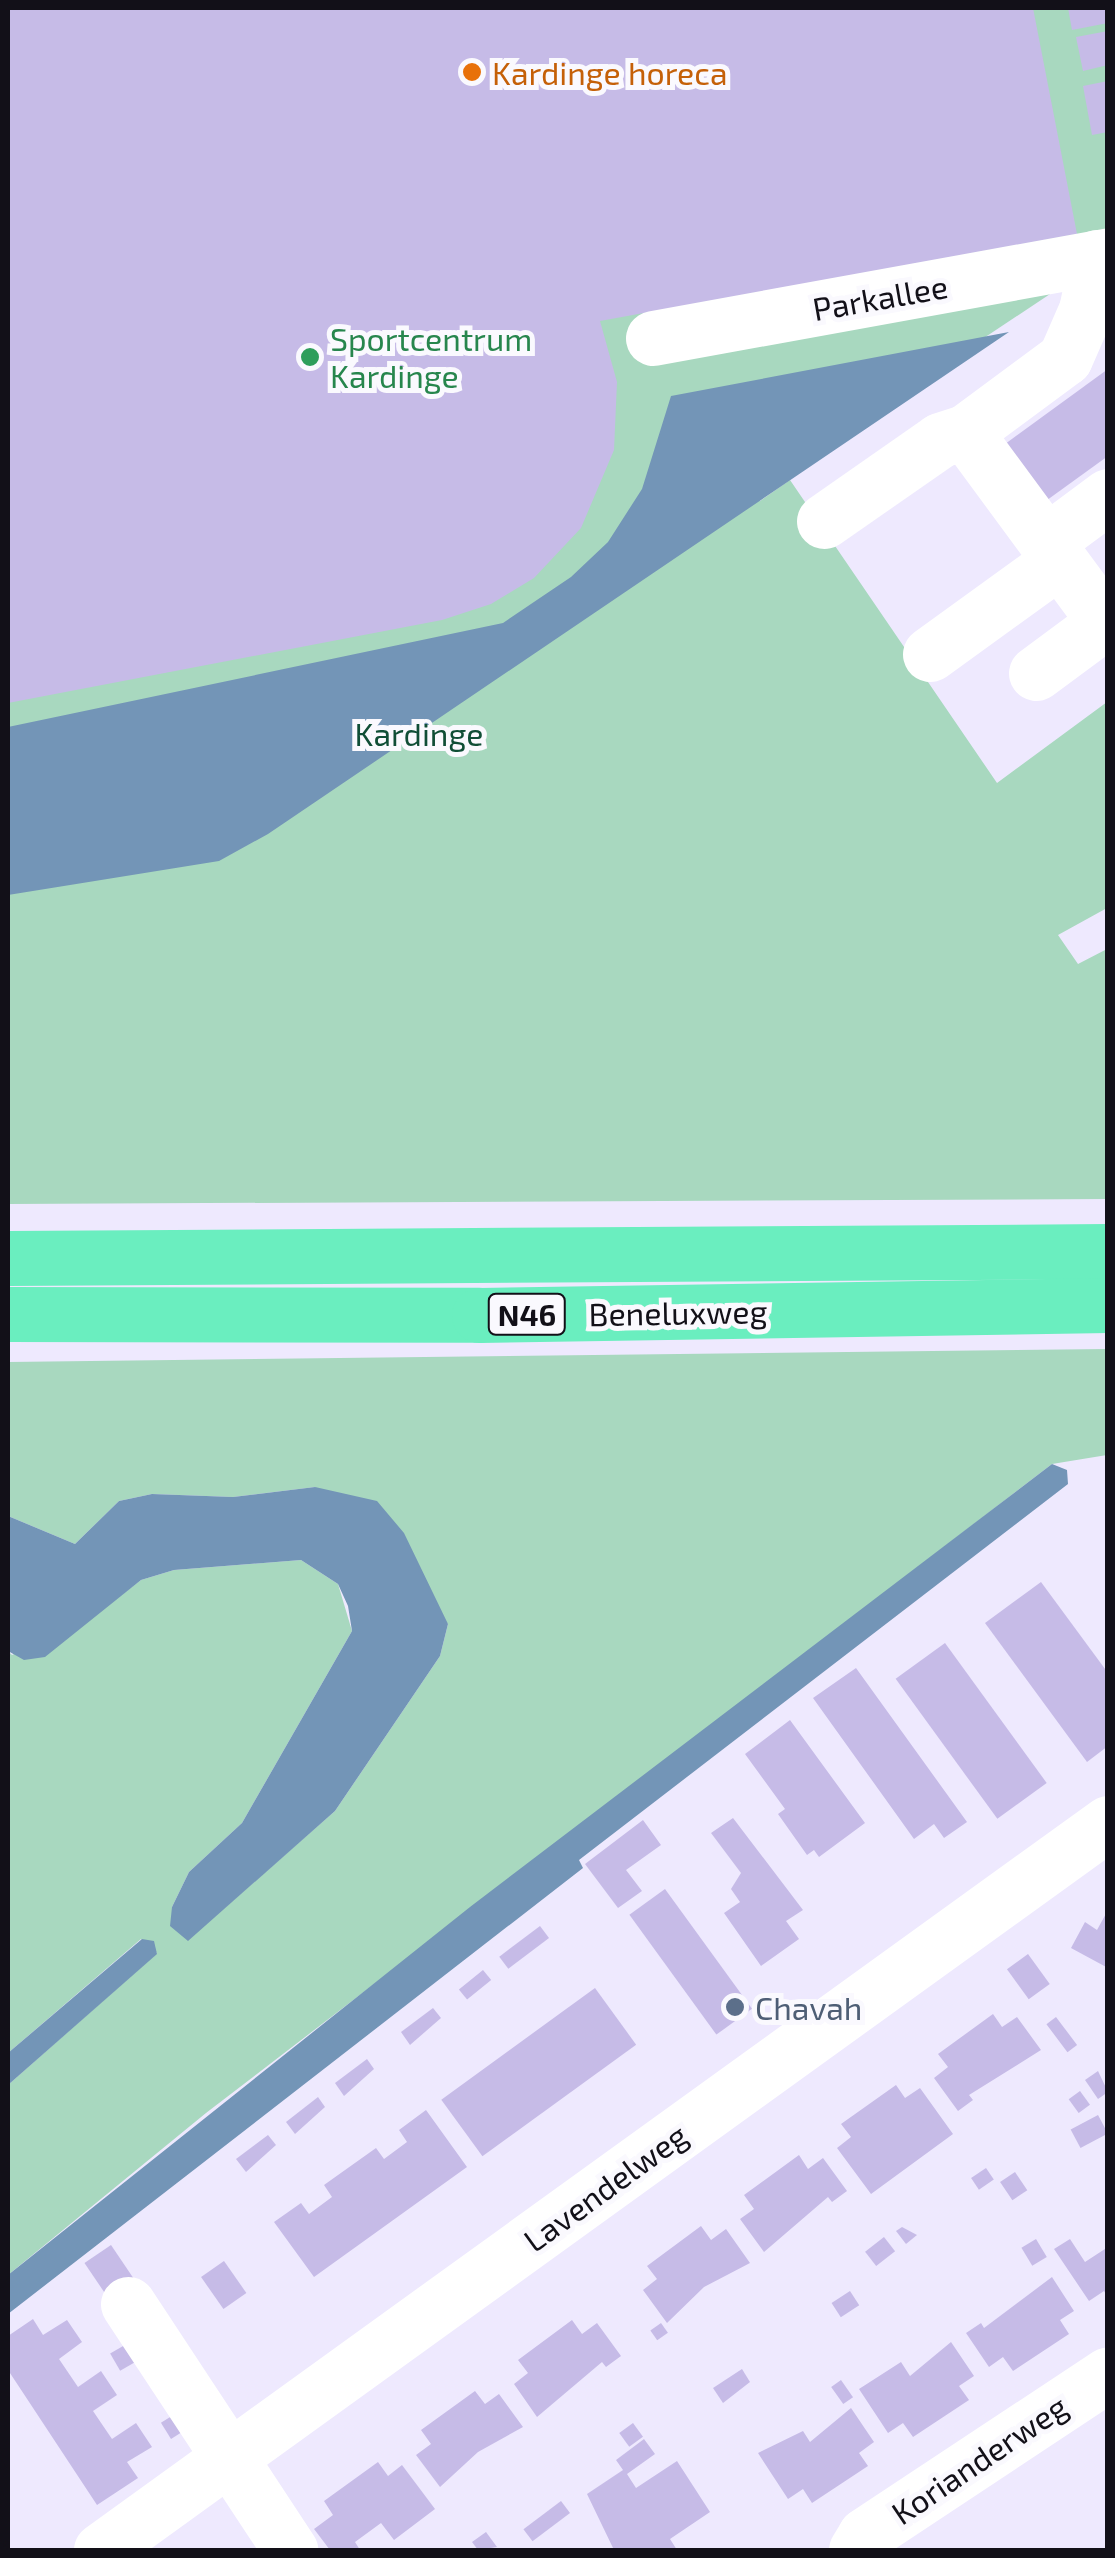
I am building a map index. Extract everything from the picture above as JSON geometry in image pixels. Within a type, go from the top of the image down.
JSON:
[{"type":"highway","name":"Beneluxweg","points":[[8,1258],[1108,1251]]},
{"type":"highway","name":"Beneluxweg","points":[[8,1314],[479,1315],[1108,1305]]},
{"type":"street","name":"Parkallee","points":[[653,338],[1102,256]]},
{"type":"street","points":[[824,521],[940,440],[964,432],[1065,358],[1086,310],[1102,256]]},
{"type":"street","points":[[964,432],[1105,622],[1036,674]]},
{"type":"street","points":[[930,654],[1053,551],[1108,496]]},
{"type":"street","name":"Lavendelweg","points":[[101,2550],[1108,1822]]},
{"type":"street","points":[[128,2304],[290,2550]]},
{"type":"street","name":"Korianderweg","points":[[856,2550],[866,2535],[1108,2374]]},
{"type":"green space","name":"Kardinge","points":[[8,8],[1107,8],[1107,256],[753,492],[760,501],[790,480],[997,783],[1107,702],[1107,908],[1058,935],[1078,964],[1107,949],[1107,1199],[8,1204]]},
{"type":"green space","points":[[1107,1349],[1107,1455],[1052,1464],[206,2113],[8,2275],[8,2085],[157,1953],[141,1939],[8,2053],[8,1651],[12,1655],[94,1616],[141,1580],[174,1570],[301,1560],[338,1584],[352,1631],[242,1823],[189,1872],[172,1907],[188,1940],[335,1811],[440,1656],[448,1624],[315,1487],[233,1497],[152,1494],[119,1501],[75,1544],[8,1516],[8,1362]]},
{"type":"water","points":[[1009,332],[268,834],[219,861],[8,895],[8,727],[503,623],[571,577],[608,542],[642,489],[671,396]]},
{"type":"water","points":[[1052,1464],[1067,1470],[1068,1484],[579,1860],[583,1868],[8,2314],[8,2275],[470,1907]]},
{"type":"water","points":[[315,1487],[377,1501],[404,1533],[448,1624],[440,1656],[335,1811],[188,1941],[170,1926],[172,1907],[189,1872],[242,1823],[352,1631],[348,1606],[338,1584],[301,1560],[174,1570],[141,1580],[45,1657],[24,1660],[8,1651],[8,1516],[75,1544],[119,1501],[152,1494],[233,1497]]},
{"type":"water","points":[[142,1939],[154,1941],[157,1954],[8,2085],[8,2053]]},
{"type":"building","name":"Sportcentrum Kardinge","points":[[1033,8],[1077,234],[600,321],[617,382],[614,450],[581,528],[534,578],[491,604],[442,620],[8,703],[8,10]]},
{"type":"building","points":[[1068,8],[1108,8],[1108,23],[1072,30]]},
{"type":"building","points":[[1108,31],[1108,65],[1083,71],[1076,37]]},
{"type":"building","points":[[1108,81],[1108,132],[1092,135],[1083,86]]},
{"type":"building","points":[[1108,369],[1108,456],[1043,503],[1001,447]]},
{"type":"building","points":[[1041,1582],[1108,1673],[1108,1746],[1087,1762],[985,1623]]},
{"type":"building","points":[[945,1643],[1047,1783],[997,1819],[896,1679]]},
{"type":"building","points":[[856,1668],[967,1822],[944,1838],[934,1824],[914,1839],[813,1698]]},
{"type":"building","points":[[790,1720],[865,1823],[819,1857],[814,1850],[807,1855],[778,1814],[785,1809],[745,1754]]},
{"type":"building","points":[[733,1818],[803,1910],[786,1921],[799,1939],[761,1966],[724,1913],[740,1902],[731,1889],[741,1873],[711,1833]]},
{"type":"building","points":[[643,1820],[661,1845],[626,1870],[642,1891],[618,1908],[585,1864]]},
{"type":"building","points":[[665,1889],[752,2009],[716,2035],[629,1915]]},
{"type":"building","points":[[1108,1910],[1108,1968],[1071,1948],[1085,1922],[1097,1930]]},
{"type":"building","points":[[540,1926],[549,1938],[508,1969],[499,1957]]},
{"type":"building","points":[[1028,1954],[1050,1984],[1029,1999],[1007,1969]]},
{"type":"building","points":[[483,1970],[491,1980],[467,2000],[459,1990]]},
{"type":"building","points":[[595,1988],[636,2045],[482,2156],[441,2100]]},
{"type":"building","points":[[433,2008],[441,2018],[410,2045],[401,2032]]},
{"type":"building","points":[[993,2014],[1002,2027],[1017,2017],[1041,2050],[969,2095],[973,2100],[958,2111],[934,2078],[948,2067],[938,2054]]},
{"type":"building","points":[[1056,2017],[1077,2045],[1067,2052],[1046,2024]]},
{"type":"building","points":[[367,2059],[374,2069],[344,2096],[335,2083]]},
{"type":"building","points":[[1098,2071],[1108,2092],[1098,2099],[1085,2080]]},
{"type":"building","points":[[896,2085],[905,2098],[920,2088],[953,2134],[871,2194],[837,2148],[851,2137],[841,2124]]},
{"type":"building","points":[[1080,2091],[1090,2105],[1079,2113],[1069,2099]]},
{"type":"building","points":[[318,2097],[325,2107],[295,2134],[286,2122]]},
{"type":"building","points":[[426,2110],[467,2167],[314,2277],[274,2222],[301,2203],[309,2214],[332,2197],[324,2185],[376,2148],[384,2159],[407,2142],[399,2130]]},
{"type":"building","points":[[1098,2115],[1108,2134],[1080,2148],[1071,2130]]},
{"type":"building","points":[[268,2135],[276,2145],[246,2172],[236,2159]]},
{"type":"building","points":[[799,2155],[808,2169],[823,2158],[847,2191],[832,2202],[828,2197],[764,2252],[740,2219],[754,2209],[744,2195]]},
{"type":"building","points":[[986,2168],[994,2180],[979,2190],[971,2178]]},
{"type":"building","points":[[1015,2172],[1027,2190],[1012,2200],[1000,2182]]},
{"type":"building","points":[[701,2226],[711,2240],[726,2229],[750,2263],[704,2287],[667,2323],[643,2290],[657,2279],[647,2266]]},
{"type":"building","points":[[902,2227],[917,2235],[906,2244],[896,2231]]},
{"type":"building","points":[[884,2237],[895,2251],[876,2266],[865,2252]]},
{"type":"building","points":[[1036,2239],[1047,2257],[1032,2266],[1021,2248]]},
{"type":"building","points":[[1070,2239],[1085,2262],[1108,2247],[1108,2297],[1104,2291],[1089,2301],[1054,2249]]},
{"type":"building","points":[[111,2245],[136,2282],[110,2300],[84,2263]]},
{"type":"building","points":[[224,2261],[246,2293],[223,2309],[201,2277]]},
{"type":"building","points":[[1052,2277],[1074,2311],[1060,2320],[1069,2334],[1013,2371],[1003,2357],[989,2367],[966,2333],[981,2323],[984,2328]]},
{"type":"building","points":[[850,2291],[859,2305],[841,2317],[832,2303]]},
{"type":"building","points":[[33,2319],[43,2335],[67,2320],[82,2342],[59,2359],[78,2387],[101,2371],[117,2395],[93,2411],[112,2439],[136,2423],[152,2447],[127,2462],[138,2478],[97,2505],[8,2370],[8,2336]]},
{"type":"building","points":[[572,2320],[582,2334],[597,2323],[621,2356],[606,2367],[602,2362],[537,2417],[514,2384],[528,2373],[518,2360]]},
{"type":"building","points":[[661,2323],[668,2333],[657,2340],[650,2330]]},
{"type":"building","points":[[137,2338],[147,2355],[120,2371],[110,2354]]},
{"type":"building","points":[[951,2342],[974,2376],[959,2386],[969,2400],[913,2437],[903,2423],[888,2433],[859,2389],[901,2362],[910,2376]]},
{"type":"building","points":[[742,2369],[750,2382],[723,2403],[713,2388]]},
{"type":"building","points":[[841,2380],[853,2397],[843,2404],[831,2387]]},
{"type":"building","points":[[475,2391],[485,2404],[499,2394],[523,2427],[478,2452],[440,2487],[416,2455],[431,2444],[421,2430]]},
{"type":"building","points":[[851,2408],[874,2442],[859,2453],[868,2466],[812,2503],[803,2489],[788,2499],[758,2453],[803,2431],[810,2442]]},
{"type":"building","points":[[183,2409],[193,2425],[171,2439],[161,2423]]},
{"type":"building","points":[[633,2423],[643,2437],[629,2447],[619,2433]]},
{"type":"building","points":[[644,2439],[655,2454],[627,2474],[636,2488],[677,2461],[710,2512],[670,2539],[677,2550],[614,2550],[587,2494],[623,2470],[616,2460]]},
{"type":"building","points":[[378,2462],[388,2476],[402,2465],[435,2509],[394,2540],[381,2523],[355,2542],[360,2550],[330,2550],[314,2529],[333,2515],[324,2501]]},
{"type":"building","points":[[561,2501],[570,2513],[532,2541],[523,2529]]},
{"type":"building","points":[[486,2532],[497,2547],[478,2550],[472,2542]]},
{"type":"place","name":"Kardinge horeca","points":[[472,72]]},
{"type":"place","name":"Sportcentrum Kardinge","points":[[310,357]]},
{"type":"place","name":"Chavah","points":[[735,2007]]}]
